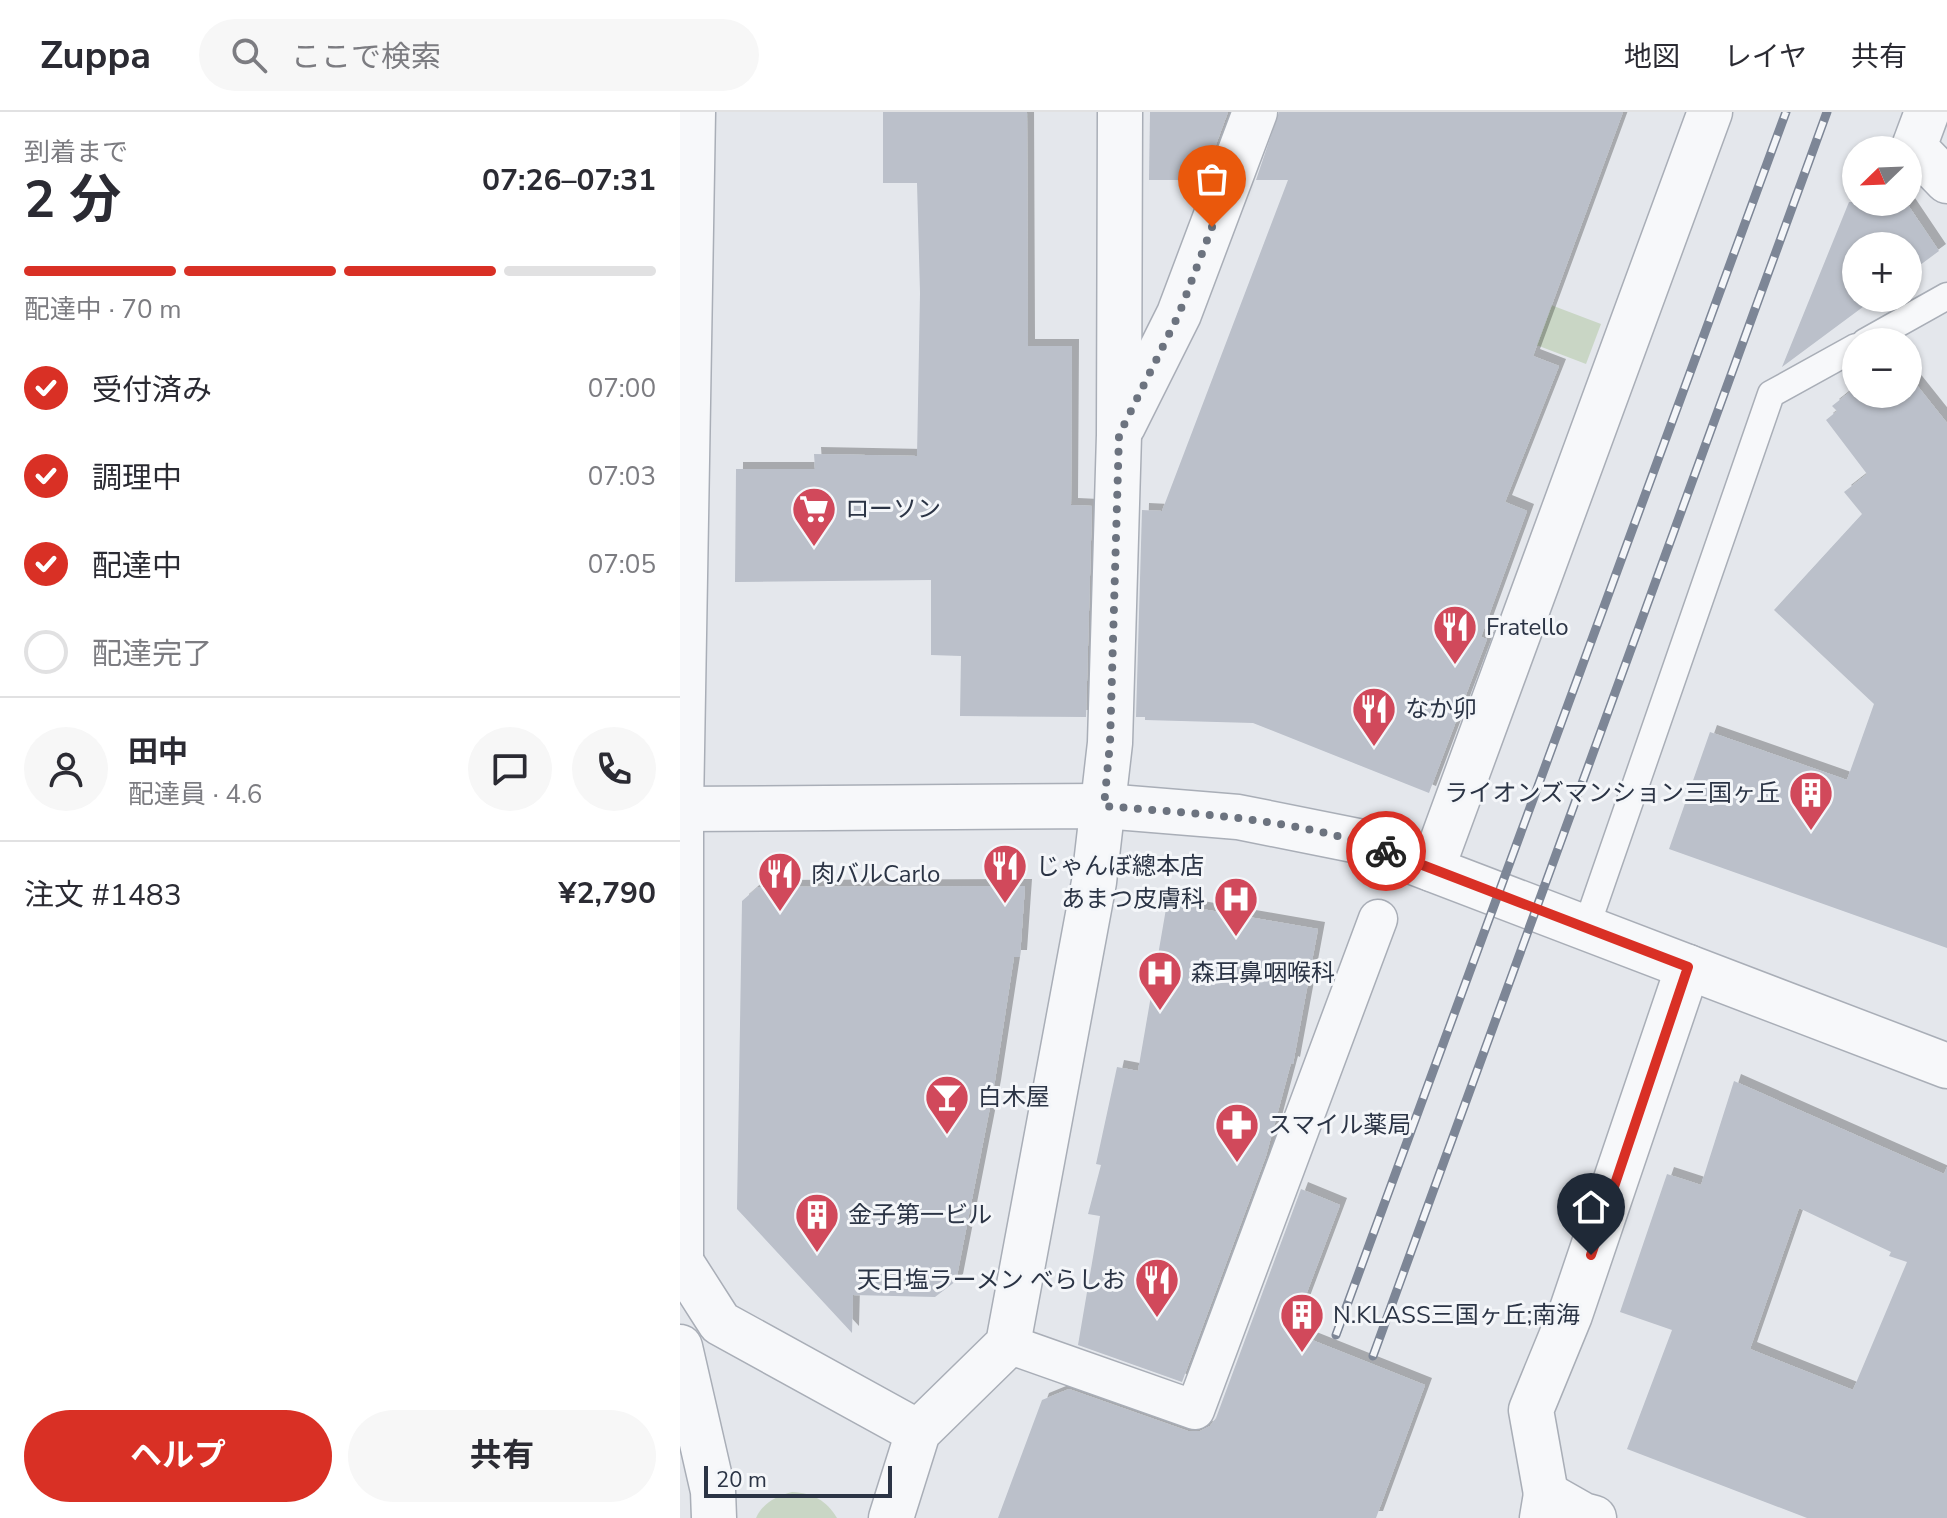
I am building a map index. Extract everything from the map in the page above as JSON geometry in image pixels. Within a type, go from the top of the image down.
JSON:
[{"type":"street","points":[[680,1281],[681,809],[693,112]]},
{"type":"street","points":[[891,1518],[918,1432],[1008,1344],[1094,882],[1110,743],[1119,435],[1120,112]]},
{"type":"street","points":[[1119,435],[1179,314],[1255,112]]},
{"type":"street","points":[[1432,869],[1710,112]]},
{"type":"street","points":[[1927,112],[1914,147],[1947,181]]},
{"type":"street","points":[[681,809],[1104,806],[1238,817],[1358,841],[1947,1066]]},
{"type":"street","points":[[1008,1344],[1195,1410],[1378,919]]},
{"type":"street","points":[[1594,1518],[1544,1506],[1531,1410],[1570,1315],[1688,967]]},
{"type":"street","points":[[681,1262],[720,1323],[918,1432]]},
{"type":"street","points":[[680,1347],[713,1491],[714,1518]]},
{"type":"lane","points":[[1890,328],[1947,296]]},
{"type":"lane","points":[[1586,928],[1771,394],[1842,355]]},
{"type":"green space","points":[[1459,270],[1601,324],[1586,364],[1445,310]]},
{"type":"green space","points":[[792,1492],[818,1499],[837,1518],[756,1518],[771,1501]]},
{"type":"building","points":[[883,112],[1027,112],[1028,346],[1072,346],[1071,505],[1092,506],[1086,717],[960,716],[961,656],[931,655],[931,580],[735,582],[736,469],[815,469],[814,454],[917,456],[920,293],[917,183],[883,183]]},
{"type":"building","points":[[1150,112],[1228,112],[1203,180],[1149,180]]},
{"type":"building","points":[[1279,112],[1623,112],[1533,356],[1559,366],[1505,502],[1527,511],[1481,637],[1487,639],[1429,793],[1253,723],[1145,720],[1145,717],[1136,717],[1142,510],[1162,511],[1288,180],[1256,180]]},
{"type":"building","points":[[1843,216],[1915,216],[1939,251],[1922,264],[1922,232],[1842,232],[1842,312],[1856,312],[1782,367]]},
{"type":"building","points":[[1922,392],[1947,423],[1947,948],[1669,849],[1710,732],[1847,780],[1874,704],[1774,610],[1862,514],[1844,492],[1867,474],[1826,420],[1837,411],[1832,406],[1842,398],[1842,408],[1922,408]]},
{"type":"building","points":[[1025,886],[1020,957],[1014,957],[994,1087],[956,1281],[935,1297],[853,1295],[852,1333],[737,1209],[742,901],[758,887]]},
{"type":"building","points":[[1167,903],[1318,929],[1293,1064],[1266,1156],[1182,1382],[1078,1345],[1100,1216],[1088,1214],[1101,1165],[1096,1164],[1117,1067],[1138,1071]]},
{"type":"building","points":[[1734,1081],[1944,1174],[1947,1167],[1947,1518],[1807,1518],[1627,1449],[1672,1330],[1620,1312],[1667,1174],[1701,1185]],"holes":[[[1799,1208],[1891,1252],[1889,1256],[1907,1262],[1853,1390],[1750,1349]]]},
{"type":"building","name":"N.KLASS三国ヶ丘;南海","points":[[1301,1189],[1340,1205],[1292,1332],[1425,1385],[1376,1518],[998,1518],[1042,1400],[1069,1389],[1188,1431],[1200,1431],[1210,1426],[1216,1418]]},
{"type":"railway","points":[[1336,1335],[1786,112]]},
{"type":"railway","points":[[1373,1356],[1827,112]]},
{"type":"way so far","points":[[1212,227],[1179,314],[1119,435],[1110,743],[1104,806],[1238,817],[1358,841],[1386,851]]},
{"type":"place","name":"ローソン","points":[[814,548]]},
{"type":"place","name":"Fratello","points":[[1455,666]]},
{"type":"place","name":"なか卯","points":[[1374,748]]},
{"type":"place","name":"ライオンズマンション三国ヶ丘","points":[[1811,832]]},
{"type":"place","name":"じゃんぼ總本店","points":[[1005,905]]},
{"type":"place","name":"肉バルCarlo","points":[[780,913]]},
{"type":"place","name":"あまつ皮膚科","points":[[1236,938]]},
{"type":"place","name":"森耳鼻咽喉科","points":[[1160,1012]]},
{"type":"place","name":"白木屋","points":[[947,1136]]},
{"type":"place","name":"スマイル薬局","points":[[1237,1164]]},
{"type":"place","name":"金子第一ビル","points":[[817,1254]]},
{"type":"place","name":"天日塩ラーメン べらしお","points":[[1157,1319]]},
{"type":"place","name":"N.KLASS三国ヶ丘;南海","points":[[1302,1354]]},
{"type":"route","points":[[1386,851],[1688,967],[1591,1255]]}]
